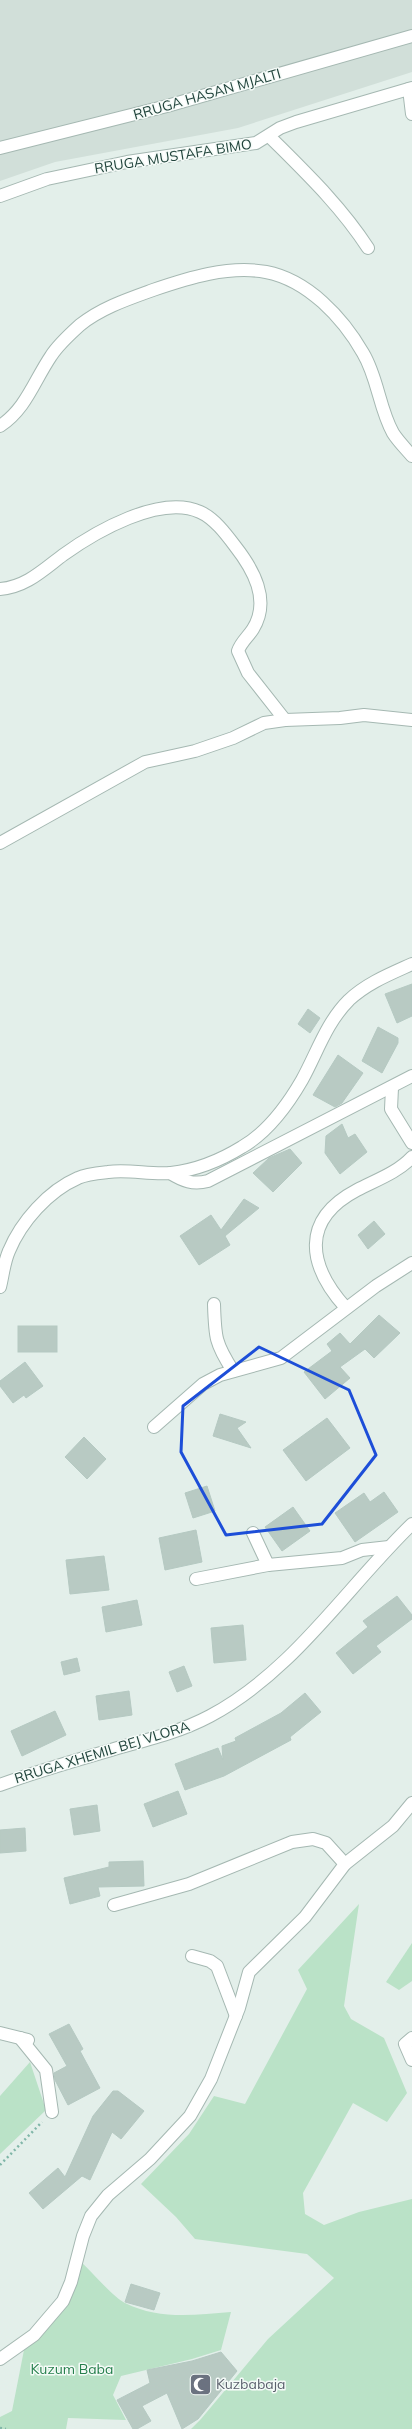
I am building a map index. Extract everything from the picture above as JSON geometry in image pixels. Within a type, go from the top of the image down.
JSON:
[{"type":"street","name":"RRUGA HASAN MJALTI","points":[[0,148],[167,106],[412,36]]},
{"type":"street","points":[[411,88],[412,114]]},
{"type":"street","name":"RRUGA MUSTAFA BIMO","points":[[0,196],[48,180],[127,162],[256,144],[280,128],[296,122],[411,88]]},
{"type":"street","points":[[269,136],[327,193],[350,220],[368,248]]},
{"type":"street","points":[[0,426],[8,421],[28,397],[52,354],[80,325],[97,313],[125,300],[191,278],[239,271],[266,272],[310,292],[332,311],[348,331],[364,354],[393,433],[412,456]]},
{"type":"street","points":[[0,589],[10,588],[30,581],[85,541],[108,527],[139,515],[166,508],[184,508],[201,512],[221,529],[254,572],[260,592],[259,612],[253,628],[242,642],[238,651],[248,673],[285,720]]},
{"type":"street","points":[[0,843],[145,762],[195,751],[233,738],[264,723],[285,720],[340,718],[364,715],[412,720]]},
{"type":"street","points":[[0,1287],[9,1252],[18,1234],[33,1214],[61,1186],[79,1177],[108,1172],[170,1173],[217,1161],[243,1147],[265,1130],[291,1097],[334,1018],[349,1000],[368,985],[412,964]]},
{"type":"street","points":[[170,1173],[182,1180],[196,1184],[208,1181],[392,1088],[412,1076]]},
{"type":"street","points":[[392,1088],[391,1109],[412,1143]]},
{"type":"street","points":[[346,1308],[334,1295],[317,1262],[315,1246],[318,1231],[338,1202],[356,1190],[389,1174],[412,1157]]},
{"type":"street","points":[[154,1427],[203,1384],[233,1371],[280,1358],[346,1308],[412,1263]]},
{"type":"street","points":[[214,1304],[214,1337],[222,1354],[233,1371]]},
{"type":"street","name":"RRUGA XHEMIL BEJ VLORA","points":[[0,1785],[180,1730],[210,1716],[262,1681],[289,1657],[328,1618],[354,1584],[412,1524]]},
{"type":"street","points":[[253,1533],[268,1565]]},
{"type":"street","points":[[196,1578],[268,1565],[342,1558],[362,1550],[389,1547]]},
{"type":"street","points":[[0,2359],[34,2335],[63,2301],[72,2282],[83,2236],[91,2216],[108,2195],[150,2159],[190,2116],[211,2079],[236,2016],[249,1972],[305,1917],[345,1864],[394,1826],[412,1803]]},
{"type":"street","points":[[114,1905],[189,1884],[292,1842],[313,1839],[326,1843],[345,1864]]},
{"type":"street","points":[[192,1956],[210,1961],[217,1966],[236,2016]]},
{"type":"street","points":[[0,2033],[33,2042]]},
{"type":"street","points":[[20,2038],[46,2070],[52,2112]]},
{"type":"street","points":[[408,2041],[412,2060]]},
{"type":"path","points":[[0,2165],[52,2112]]},
{"type":"path","points":[[0,2428],[6,2429]]},
{"type":"highlighted area","points":[[259,1347],[349,1390],[376,1455],[322,1524],[226,1535],[181,1452],[183,1406]]},
{"type":"shaded area","points":[[0,0],[412,0],[412,72],[238,128],[55,162],[0,181]]},
{"type":"green space","points":[[359,1904],[344,2006],[351,2019],[384,2038],[407,2093],[387,2122],[353,2103],[303,2193],[305,2214],[324,2225],[359,2212],[412,2199],[412,2429],[191,2429],[268,2339],[334,2278],[307,2254],[195,2239],[176,2217],[141,2184],[189,2134],[214,2096],[245,2104],[307,1989],[298,1970]]},
{"type":"green space","points":[[412,1943],[412,1981],[399,1990],[386,1982]]},
{"type":"green space","points":[[30,2062],[46,2110],[0,2154],[0,2096]]},
{"type":"green space","name":"Kuzum Baba","points":[[80,2261],[120,2300],[138,2308],[151,2312],[177,2315],[231,2312],[221,2350],[192,2359],[121,2376],[113,2395],[126,2420],[68,2418],[66,2429],[0,2429],[0,2417],[12,2411],[24,2350],[50,2323]]},
{"type":"building","points":[[412,984],[412,1016],[397,1023],[385,994]]},
{"type":"building","points":[[308,1009],[320,1018],[310,1033],[298,1024]]},
{"type":"building","points":[[378,1027],[398,1038],[398,1043],[382,1073],[362,1061]]},
{"type":"building","points":[[338,1055],[363,1073],[342,1103],[335,1107],[313,1095]]},
{"type":"building","points":[[342,1124],[348,1138],[355,1134],[367,1152],[340,1174],[325,1153],[326,1136]]},
{"type":"building","points":[[290,1149],[302,1163],[273,1192],[253,1173],[269,1158]]},
{"type":"building","points":[[244,1199],[259,1208],[225,1236],[230,1245],[199,1265],[180,1236],[211,1215],[221,1230]]},
{"type":"building","points":[[374,1221],[385,1234],[368,1249],[358,1235]]},
{"type":"building","points":[[379,1315],[400,1333],[374,1358],[365,1349],[340,1367],[350,1378],[325,1399],[304,1372],[332,1351],[327,1344],[340,1333],[350,1344]]},
{"type":"building","points":[[18,1326],[57,1326],[57,1352],[18,1352]]},
{"type":"building","points":[[25,1362],[43,1386],[26,1398],[24,1395],[13,1403],[0,1386],[0,1381]]},
{"type":"building","points":[[220,1414],[246,1422],[237,1428],[251,1448],[213,1436]]},
{"type":"building","points":[[327,1418],[350,1448],[306,1481],[283,1450]]},
{"type":"building","points":[[84,1437],[106,1459],[87,1479],[65,1457]]},
{"type":"building","points":[[207,1486],[215,1511],[193,1518],[185,1493]]},
{"type":"building","points":[[384,1492],[398,1512],[355,1542],[335,1513],[364,1493],[370,1502]]},
{"type":"building","points":[[293,1507],[310,1531],[282,1551],[265,1527]]},
{"type":"building","points":[[196,1530],[202,1562],[165,1570],[159,1538]]},
{"type":"building","points":[[104,1556],[109,1590],[70,1594],[66,1560]]},
{"type":"building","points":[[397,1596],[412,1615],[412,1619],[376,1646],[381,1652],[353,1674],[336,1653],[368,1627],[363,1621]]},
{"type":"building","points":[[137,1600],[142,1625],[106,1632],[102,1607]]},
{"type":"building","points":[[243,1625],[246,1660],[214,1663],[211,1628]]},
{"type":"building","points":[[77,1658],[80,1671],[64,1675],[61,1662]]},
{"type":"building","points":[[184,1666],[192,1686],[177,1692],[169,1672]]},
{"type":"building","points":[[129,1691],[132,1715],[99,1720],[96,1696]]},
{"type":"building","points":[[305,1693],[321,1712],[290,1737],[291,1740],[224,1776],[185,1790],[175,1764],[218,1748],[223,1760],[222,1746],[236,1741],[235,1738],[281,1713]]},
{"type":"building","points":[[55,1711],[66,1735],[22,1756],[11,1731]]},
{"type":"building","points":[[178,1791],[187,1814],[153,1827],[144,1804]]},
{"type":"building","points":[[97,1805],[100,1831],[74,1835],[70,1809]]},
{"type":"building","points":[[25,1828],[26,1851],[0,1853],[0,1830]]},
{"type":"building","points":[[143,1861],[144,1886],[98,1887],[100,1896],[70,1904],[64,1878],[109,1867],[109,1862]]},
{"type":"building","points":[[69,2024],[83,2049],[80,2051],[100,2088],[68,2105],[55,2080],[54,2073],[67,2066],[49,2034]]},
{"type":"building","points":[[113,2091],[118,2091],[144,2111],[121,2139],[112,2132],[90,2180],[82,2176],[43,2209],[29,2193],[58,2168],[65,2177],[93,2116]]},
{"type":"building","points":[[131,2284],[160,2293],[154,2310],[125,2302]]},
{"type":"building","name":"Kuzbabaja","points":[[221,2352],[237,2371],[198,2419],[182,2429],[167,2393],[142,2406],[151,2421],[137,2429],[133,2429],[117,2400],[150,2383],[147,2370],[192,2361]]},
{"type":"place","name":"Kuzbabaja","points":[[200,2384]]}]
